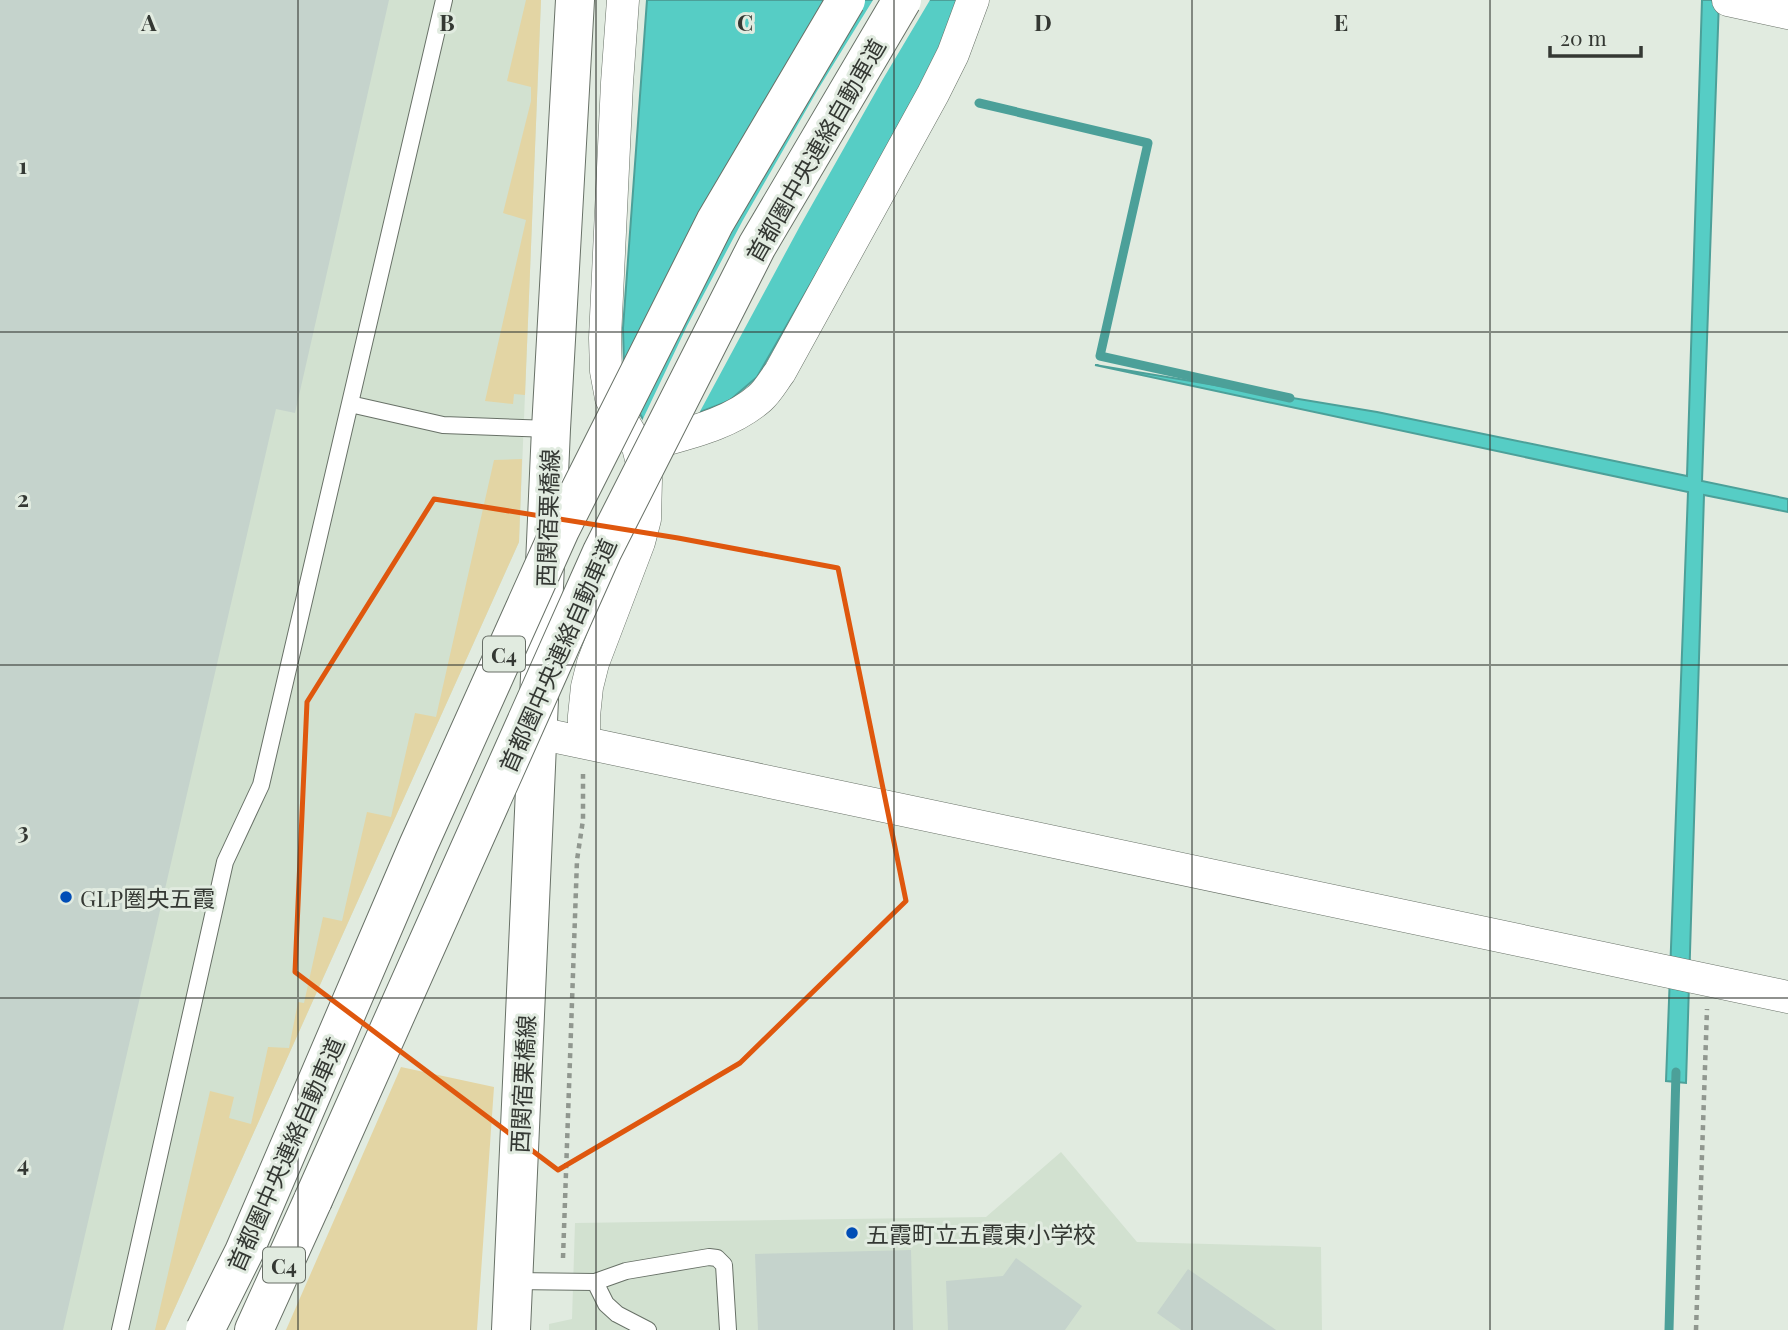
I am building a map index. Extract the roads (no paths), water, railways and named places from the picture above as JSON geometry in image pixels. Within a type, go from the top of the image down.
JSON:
[{"type":"main road","name":"西関宿栗橋線","points":[[511,1330],[551,429],[575,0]]},
{"type":"main road","name":"首都圏中央連絡自動車道","points":[[205,1330],[244,1252],[412,859],[560,530],[715,222],[846,0]]},
{"type":"main road","name":"首都圏中央連絡自動車道","points":[[254,1330],[602,552],[757,246],[902,0]]},
{"type":"main road","points":[[262,1330],[313,1200]]},
{"type":"street","points":[[584,742],[587,687],[593,663],[639,542],[645,519],[646,479],[638,447],[611,398],[606,371],[605,338],[623,0]]},
{"type":"street","points":[[638,447],[701,429],[735,415],[761,397],[780,372],[933,94],[953,54],[973,0]]},
{"type":"street","points":[[1731,1],[1788,13]]},
{"type":"street","points":[[538,733],[1788,997]]},
{"type":"lane","points":[[120,1330],[225,862],[261,785],[444,0]]},
{"type":"lane","points":[[350,404],[443,425],[551,429]]},
{"type":"lane","points":[[513,1281],[595,1282],[626,1271],[709,1257],[717,1258],[723,1265],[728,1330]]},
{"type":"lane","points":[[595,1282],[607,1304],[617,1314],[648,1330]]},
{"type":"water","points":[[647,0],[959,0],[925,85],[757,377],[729,401],[658,428],[644,421],[637,409],[624,367],[623,328]]},
{"type":"water","points":[[1702,0],[1719,0],[1702,481],[1788,499],[1788,512],[1704,495],[1686,1083],[1666,1081],[1688,492],[1095,365],[1377,412],[1687,476]]},
{"type":"waterway","points":[[979,103],[1148,143],[1100,356],[1290,398]]},
{"type":"waterway","points":[[1669,1330],[1676,1072]]},
{"type":"place","name":"GLP圏央五霞","points":[[66,897]]},
{"type":"place","name":"五霞町立五霞東小学校","points":[[852,1233]]}]
